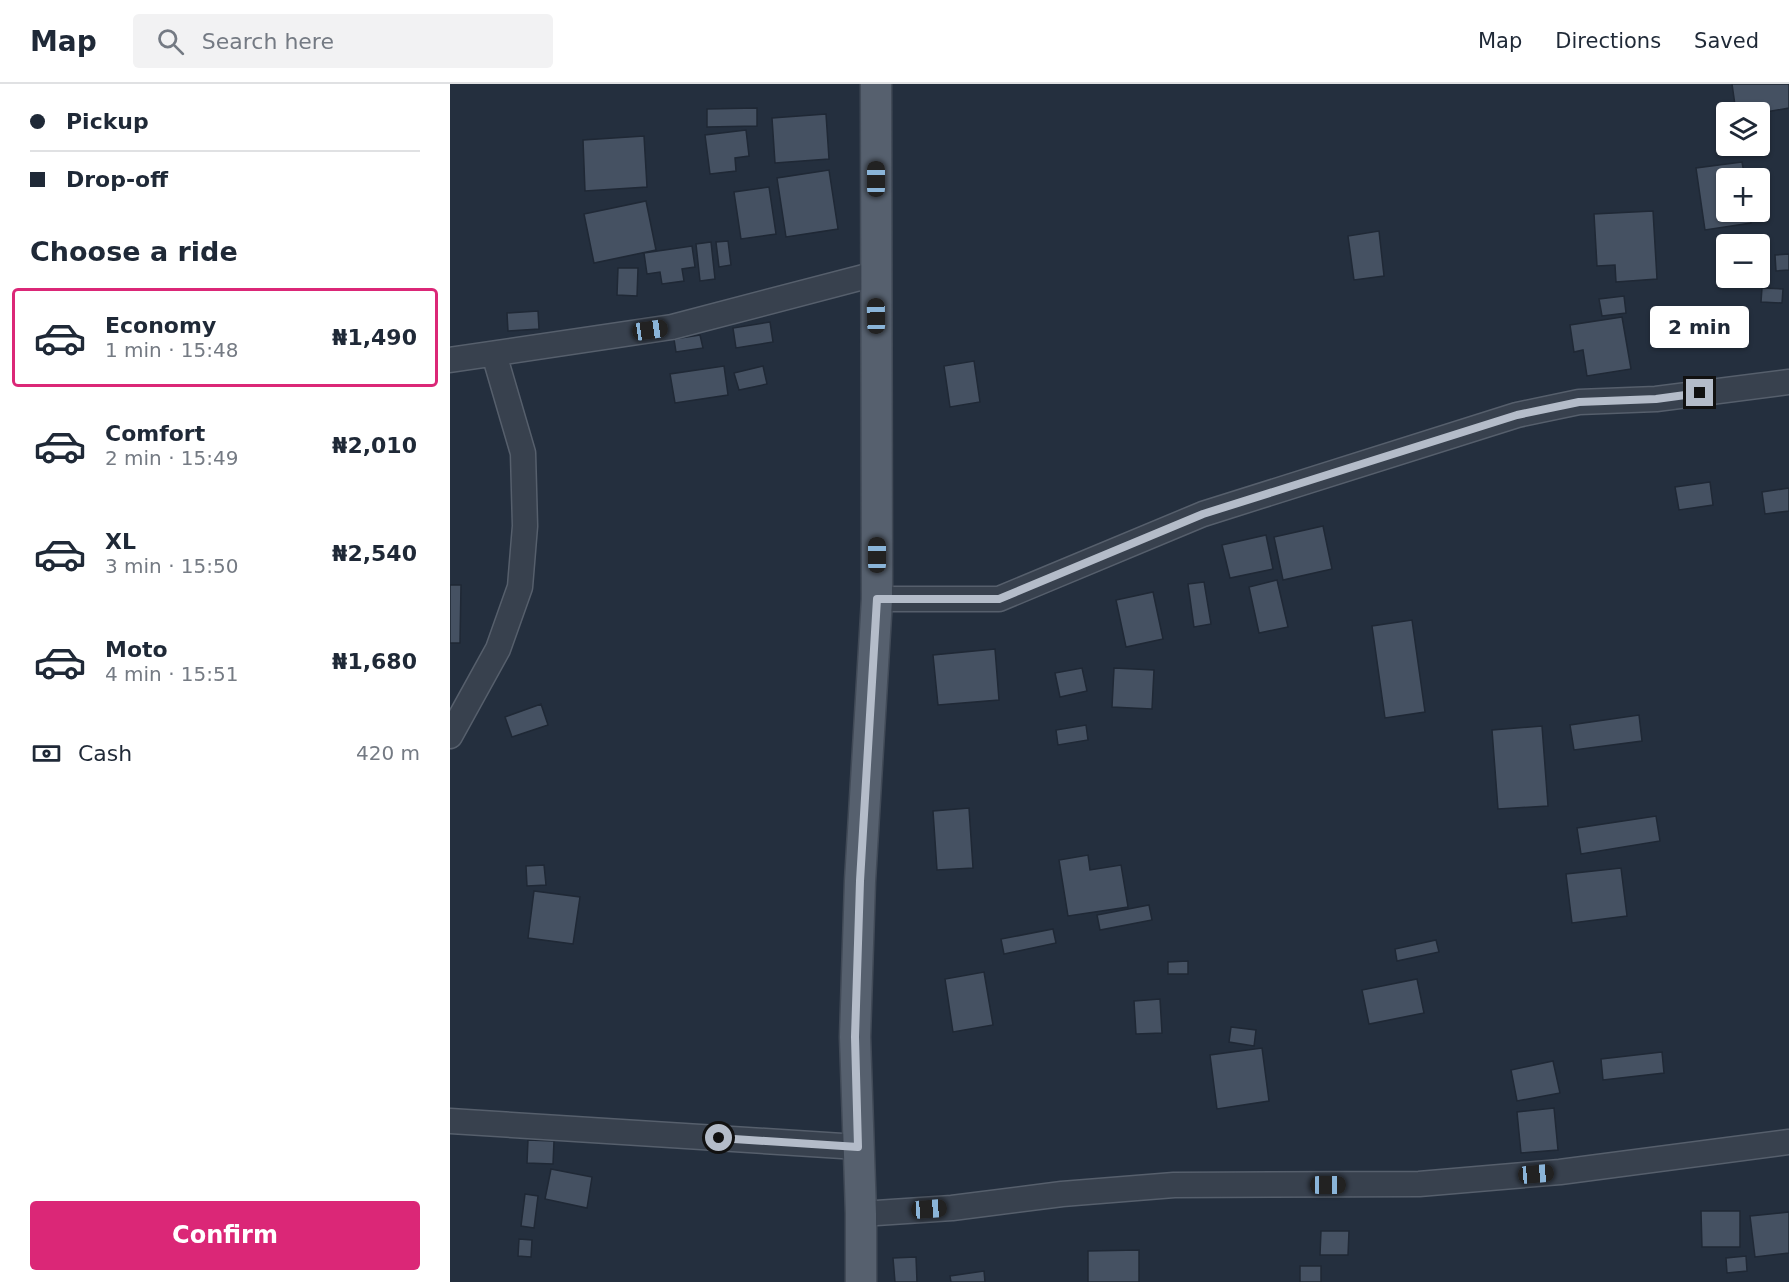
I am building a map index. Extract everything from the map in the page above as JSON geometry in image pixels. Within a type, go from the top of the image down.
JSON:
[{"type":"main road","points":[[861,1282],[855,1037],[859,892],[877,599],[876,84]]},
{"type":"street","points":[[450,360],[672,327],[875,274]]},
{"type":"street","points":[[450,736],[498,649],[520,587],[525,526],[523,453],[494,354]]},
{"type":"street","points":[[877,599],[999,599],[1203,514],[1517,415],[1579,402],[1656,399],[1789,382]]},
{"type":"street","points":[[450,1121],[858,1147]]},
{"type":"street","points":[[861,1214],[952,1208],[1062,1194],[1174,1185],[1419,1184],[1560,1172],[1789,1142]]},
{"type":"building","points":[[1732,84],[1789,84],[1789,108],[1770,111],[1770,102],[1735,102]]},
{"type":"building","points":[[757,108],[757,126],[707,127],[707,109]]},
{"type":"building","points":[[826,114],[829,159],[775,163],[772,118]]},
{"type":"building","points":[[746,130],[749,156],[735,158],[736,171],[710,174],[705,135]]},
{"type":"building","points":[[644,136],[647,187],[585,191],[583,140]]},
{"type":"building","points":[[1742,162],[1743,168],[1716,168],[1716,222],[1751,223],[1705,230],[1696,168]]},
{"type":"building","points":[[829,170],[838,229],[786,237],[777,178]]},
{"type":"building","points":[[769,187],[776,234],[741,239],[734,192]]},
{"type":"building","points":[[646,201],[656,250],[594,263],[584,214]]},
{"type":"building","points":[[1653,211],[1657,279],[1616,282],[1615,265],[1597,266],[1594,214]]},
{"type":"building","points":[[1379,231],[1384,276],[1354,280],[1348,236]]},
{"type":"building","points":[[728,241],[731,265],[719,267],[716,242]]},
{"type":"building","points":[[711,242],[715,279],[700,281],[696,244]]},
{"type":"building","points":[[692,246],[695,267],[682,269],[684,281],[662,284],[660,272],[647,274],[644,253]]},
{"type":"building","points":[[1789,254],[1789,270],[1776,271],[1775,255]]},
{"type":"building","points":[[618,268],[638,268],[637,296],[617,295]]},
{"type":"building","points":[[1762,288],[1783,289],[1782,303],[1761,302]]},
{"type":"building","points":[[1624,296],[1626,313],[1602,316],[1599,299]]},
{"type":"building","points":[[538,311],[539,329],[508,331],[507,313]]},
{"type":"building","points":[[1622,317],[1631,369],[1587,376],[1583,350],[1574,352],[1570,325]]},
{"type":"building","points":[[770,322],[773,342],[736,348],[733,328]]},
{"type":"building","points":[[700,335],[703,348],[676,352],[674,339]]},
{"type":"building","points":[[974,361],[980,402],[950,407],[944,366]]},
{"type":"building","points":[[724,366],[728,395],[675,403],[670,374]]},
{"type":"building","points":[[763,366],[767,384],[739,390],[734,373]]},
{"type":"building","points":[[1710,482],[1713,505],[1679,510],[1675,487]]},
{"type":"building","points":[[1789,488],[1789,511],[1765,514],[1762,492]]},
{"type":"building","points":[[1323,526],[1332,569],[1283,580],[1274,537]]},
{"type":"building","points":[[1266,535],[1273,569],[1230,578],[1222,545]]},
{"type":"building","points":[[1277,580],[1288,627],[1259,633],[1249,587]]},
{"type":"building","points":[[1204,582],[1211,624],[1194,627],[1188,584]]},
{"type":"building","points":[[450,585],[461,585],[460,643],[450,643]]},
{"type":"building","points":[[1153,592],[1163,639],[1126,647],[1116,600]]},
{"type":"building","points":[[1412,620],[1425,712],[1385,718],[1372,626]]},
{"type":"building","points":[[995,649],[999,700],[938,705],[933,655]]},
{"type":"building","points":[[1082,668],[1087,691],[1060,697],[1055,673]]},
{"type":"building","points":[[1114,668],[1154,670],[1152,709],[1112,707]]},
{"type":"building","points":[[541,704],[548,725],[512,737],[505,717]]},
{"type":"building","points":[[1639,715],[1642,741],[1574,750],[1570,725]]},
{"type":"building","points":[[1086,725],[1088,740],[1058,745],[1056,730]]},
{"type":"building","points":[[1542,726],[1548,806],[1498,809],[1492,730]]},
{"type":"building","points":[[969,808],[973,868],[937,870],[933,811]]},
{"type":"building","points":[[1656,816],[1660,841],[1581,854],[1577,828]]},
{"type":"building","points":[[1088,855],[1090,870],[1121,865],[1128,907],[1068,916],[1059,860]]},
{"type":"building","points":[[544,865],[546,885],[527,886],[526,866]]},
{"type":"building","points":[[1621,868],[1627,916],[1572,923],[1566,874]]},
{"type":"building","points":[[534,891],[580,897],[573,944],[528,938]]},
{"type":"building","points":[[1149,905],[1152,920],[1100,930],[1097,915]]},
{"type":"building","points":[[1053,929],[1056,943],[1004,954],[1001,939]]},
{"type":"building","points":[[1436,940],[1439,952],[1397,961],[1395,949]]},
{"type":"building","points":[[1188,961],[1188,974],[1168,974],[1168,962]]},
{"type":"building","points":[[984,972],[993,1025],[953,1032],[945,979]]},
{"type":"building","points":[[1417,979],[1424,1013],[1369,1024],[1362,990]]},
{"type":"building","points":[[1160,999],[1162,1033],[1136,1034],[1134,1001]]},
{"type":"building","points":[[1231,1027],[1256,1030],[1254,1046],[1229,1042]]},
{"type":"building","points":[[1262,1048],[1269,1101],[1217,1109],[1210,1055]]},
{"type":"building","points":[[1662,1052],[1664,1073],[1603,1080],[1601,1059]]},
{"type":"building","points":[[1553,1061],[1560,1093],[1517,1101],[1511,1070]]},
{"type":"building","points":[[1554,1108],[1558,1150],[1521,1153],[1517,1112]]},
{"type":"building","points":[[528,1140],[554,1141],[553,1164],[527,1163]]},
{"type":"building","points":[[551,1169],[592,1177],[587,1208],[545,1199]]},
{"type":"building","points":[[525,1194],[538,1196],[534,1228],[521,1226]]},
{"type":"building","points":[[1701,1211],[1740,1211],[1740,1247],[1702,1247]]},
{"type":"building","points":[[1789,1212],[1789,1253],[1755,1257],[1750,1216]]},
{"type":"building","points":[[1321,1231],[1349,1231],[1348,1255],[1320,1255]]},
{"type":"building","points":[[519,1239],[532,1240],[531,1257],[518,1256]]},
{"type":"building","points":[[1139,1250],[1139,1282],[1088,1282],[1088,1251]]},
{"type":"building","points":[[1746,1256],[1747,1271],[1727,1273],[1726,1258]]},
{"type":"building","points":[[916,1257],[917,1282],[895,1282],[893,1258]]},
{"type":"building","points":[[1300,1266],[1321,1266],[1321,1282],[1300,1282]]},
{"type":"building","points":[[984,1271],[985,1282],[951,1282],[950,1276]]},
{"type":"route","points":[[719,1138],[858,1147],[855,1037],[860,881],[877,599],[999,599],[1203,514],[1517,415],[1579,402],[1656,399],[1700,393]]}]
